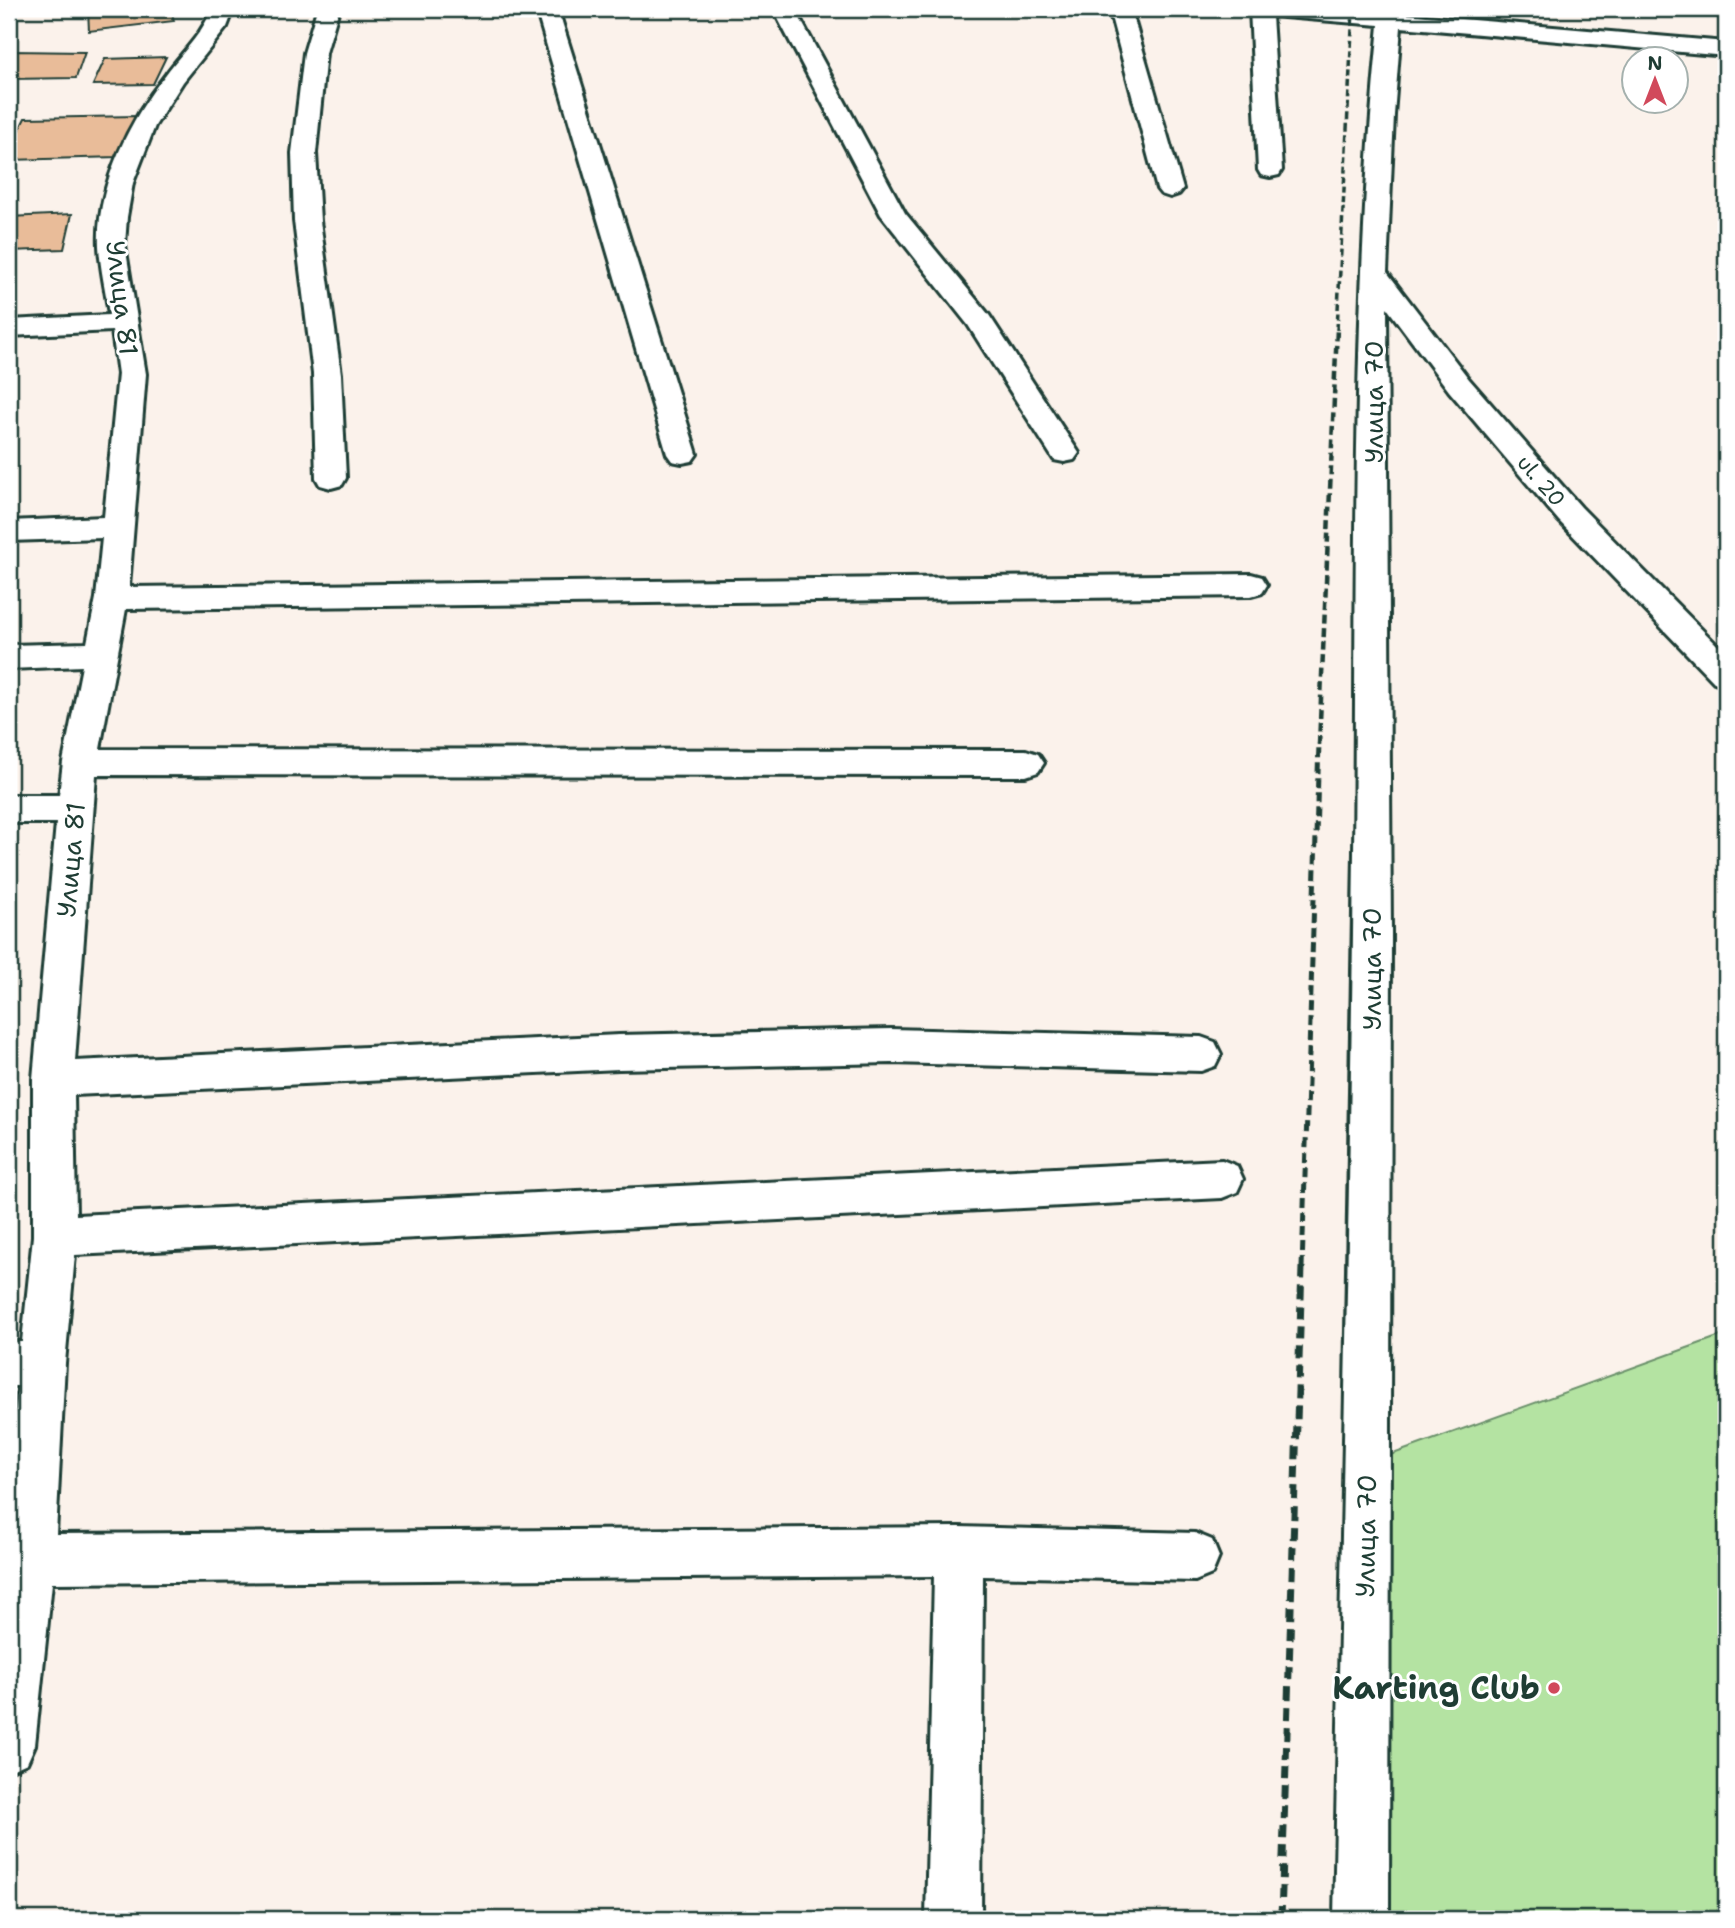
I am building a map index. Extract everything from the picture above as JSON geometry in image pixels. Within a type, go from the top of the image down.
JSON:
[{"type":"street","name":"Улица 81","points":[[9,1745],[30,1559],[25,1364],[55,1236],[53,1079],[75,808],[80,762],[112,598],[132,374],[113,245],[114,216],[121,183],[143,126],[174,78],[209,37],[223,9]]},
{"type":"street","points":[[328,9],[315,53],[304,153],[307,220],[327,374],[331,478]]},
{"type":"street","points":[[547,9],[682,454]]},
{"type":"street","points":[[784,9],[894,215],[979,321],[1064,453]]},
{"type":"street","points":[[1119,9],[1170,189]]},
{"type":"street","points":[[1261,9],[1270,170]]},
{"type":"street","points":[[1267,9],[1392,15],[1726,49]]},
{"type":"street","name":"Улица 70","points":[[1362,1919],[1372,932],[1374,272],[1382,116],[1392,15]]},
{"type":"street","name":"ul. 20","points":[[1374,272],[1460,385],[1570,514],[1726,674]]},
{"type":"street","points":[[9,328],[125,322]]},
{"type":"street","points":[[9,531],[117,527]]},
{"type":"street","points":[[112,598],[1251,585]]},
{"type":"street","points":[[9,657],[103,654]]},
{"type":"street","points":[[80,762],[1026,763]]},
{"type":"street","points":[[9,809],[75,808]]},
{"type":"street","points":[[53,1079],[619,1052],[877,1046],[1201,1054]]},
{"type":"street","points":[[55,1236],[1222,1179]]},
{"type":"street","points":[[30,1559],[959,1551],[1195,1557]]},
{"type":"street","points":[[954,1919],[959,1551]]},
{"type":"green space","name":"Karting Club","points":[[1726,1334],[1726,1919],[1381,1919],[1382,1458]]},
{"type":"building","points":[[88,9],[171,9],[174,21],[89,31]]},
{"type":"building","points":[[11,51],[85,52],[76,78],[9,79]]},
{"type":"building","points":[[166,57],[153,84],[93,85],[105,59]]},
{"type":"building","points":[[138,116],[118,157],[9,160],[9,149],[25,118]]},
{"type":"building","points":[[72,214],[64,249],[9,251],[9,217]]},
{"type":"railway","points":[[1337,330],[1353,9]]},
{"type":"railway","points":[[1319,745],[1337,328]]},
{"type":"railway","points":[[1302,1268],[1319,743]]},
{"type":"railway","points":[[1281,1919],[1302,1267]]},
{"type":"place","name":"Karting Club","points":[[1554,1688]]}]
